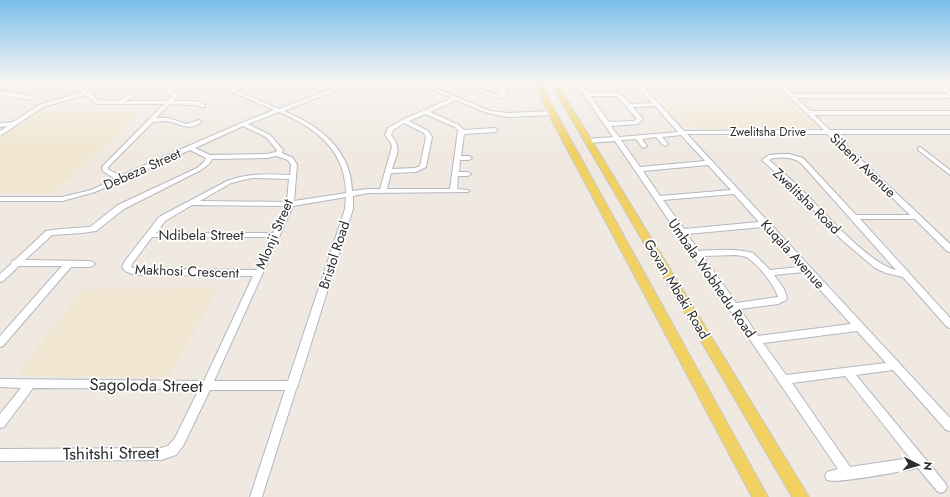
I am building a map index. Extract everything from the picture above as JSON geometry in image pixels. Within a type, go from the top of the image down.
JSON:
[{"type":"main road","name":"Govan Mbeki Road","points":[[548,105],[760,497]]},
{"type":"main road","name":"Govan Mbeki Road","points":[[567,105],[801,497]]},
{"type":"street","points":[[0,134],[44,105]]},
{"type":"street","points":[[120,179],[105,170],[105,167],[166,105]]},
{"type":"street","name":"Bristol Road","points":[[256,497],[349,210],[349,194],[345,165],[338,154],[312,127],[267,105]]},
{"type":"street","name":"Debeza Street","points":[[0,199],[66,198],[93,191],[243,124],[291,105]]},
{"type":"street","points":[[383,191],[395,147],[388,135],[388,131],[393,126],[441,105]]},
{"type":"street","points":[[472,105],[496,114],[508,115],[552,113]]},
{"type":"street","name":"Umbala Wobhedu Road","points":[[593,105],[848,474]]},
{"type":"street","points":[[630,106],[640,105]]},
{"type":"street","name":"Kuqala Avenue","points":[[657,105],[950,426]]},
{"type":"street","name":"Sibeni Avenue","points":[[801,105],[950,249]]},
{"type":"street","points":[[606,124],[638,122],[640,118],[630,106]]},
{"type":"street","points":[[426,112],[459,128],[461,132],[453,191]]},
{"type":"street","points":[[809,113],[950,113]]},
{"type":"street","points":[[152,120],[168,120],[182,126],[190,126],[199,122]]},
{"type":"street","points":[[450,123],[458,120]]},
{"type":"street","points":[[388,170],[416,170],[423,167],[429,137],[426,132],[404,121]]},
{"type":"street","points":[[0,125],[14,124]]},
{"type":"street","name":"Mlonji Street","points":[[207,385],[290,204],[294,165],[293,162],[278,154],[280,150],[268,136],[243,124]]},
{"type":"street","points":[[461,132],[494,130]]},
{"type":"street","name":"Zwelitsha Drive","points":[[588,141],[658,136],[689,132],[950,132]]},
{"type":"street","points":[[658,136],[665,144]]},
{"type":"street","points":[[638,137],[644,146]]},
{"type":"street","points":[[190,148],[209,157],[267,156],[278,154]]},
{"type":"street","points":[[920,149],[950,173]]},
{"type":"street","name":"Zwelitsha Road","points":[[906,275],[889,271],[878,266],[845,238],[799,191],[765,160],[770,157],[782,156],[797,158],[808,165],[950,324]]},
{"type":"street","points":[[0,279],[48,233],[56,231],[93,229],[100,225],[112,212],[199,169],[207,163],[209,157]]},
{"type":"street","points":[[458,158],[469,158]]},
{"type":"street","points":[[637,169],[710,163]]},
{"type":"street","points":[[456,174],[468,174]]},
{"type":"street","name":"Makhosi Crescent","points":[[258,273],[135,272],[128,270],[126,267],[162,219],[190,203],[229,182],[244,177],[292,177]]},
{"type":"street","points":[[190,203],[290,204],[349,194],[383,191],[466,191]]},
{"type":"street","points":[[657,198],[736,192]]},
{"type":"street","name":"Zwelitsha Road","points":[[854,217],[917,217]]},
{"type":"street","points":[[681,232],[765,224]]},
{"type":"street","name":"Ndibela Street","points":[[150,235],[276,235]]},
{"type":"street","points":[[939,238],[950,238]]},
{"type":"street","points":[[696,254],[746,253],[768,273],[780,289],[782,298],[778,301],[733,307]]},
{"type":"street","points":[[15,263],[68,265],[91,264]]},
{"type":"street","points":[[0,344],[68,265]]},
{"type":"street","points":[[768,273],[806,269]]},
{"type":"street","points":[[755,340],[859,328]]},
{"type":"street","points":[[783,380],[894,366]]},
{"type":"street","points":[[847,372],[942,487]]},
{"type":"street","name":"Sagoloda Street","points":[[0,383],[293,386]]},
{"type":"street","points":[[0,423],[31,383]]},
{"type":"street","name":"Tshitshi Street","points":[[0,455],[161,454],[172,451],[179,442],[207,385]]},
{"type":"street","points":[[831,476],[921,462]]},
{"type":"shaded area","points":[[795,105],[818,128],[697,129],[682,124],[665,106]]},
{"type":"shaded area","points":[[38,111],[141,112],[53,194],[0,193],[0,138]]},
{"type":"shaded area","points":[[217,288],[170,377],[16,376],[83,289]]}]
